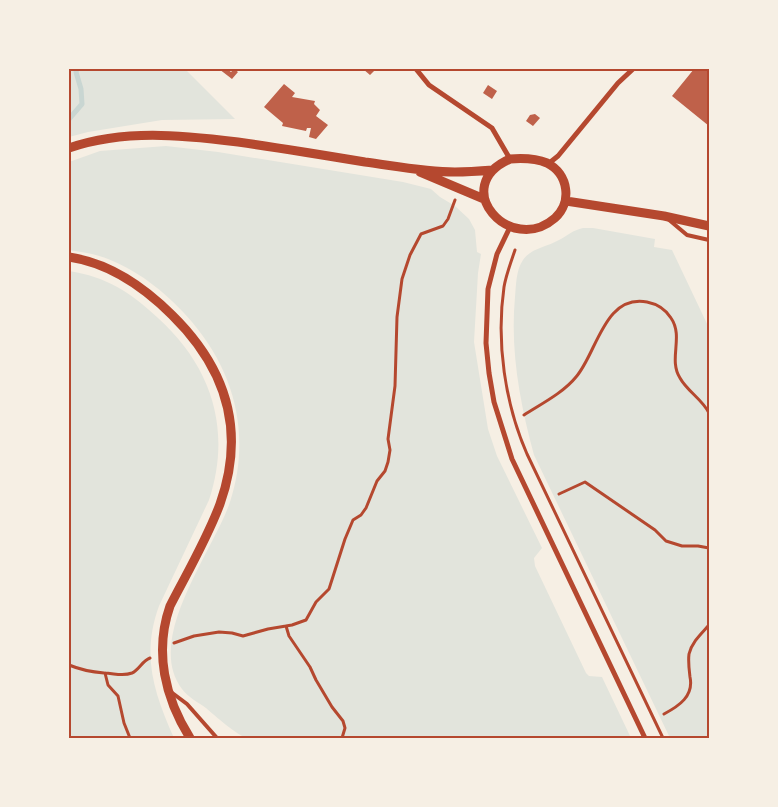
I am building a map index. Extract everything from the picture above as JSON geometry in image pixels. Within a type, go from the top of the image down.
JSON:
[{"type":"street","points":[[416,69],[430,85],[492,128],[510,159]]},
{"type":"street","points":[[548,164],[563,150],[618,83],[627,69]]},
{"type":"street","points":[[618,83],[633,69]]},
{"type":"street","points":[[69,148],[115,138],[179,136],[269,146],[413,169],[455,172],[493,170]]},
{"type":"street","points":[[413,169],[484,200],[494,216],[510,227],[520,229],[539,227],[556,217],[566,201],[562,178],[555,168],[534,158],[510,159],[500,163],[493,170],[485,184],[484,200]]},
{"type":"street","points":[[566,201],[664,216],[709,226]]},
{"type":"street","points":[[510,227],[497,254],[488,289],[486,343],[494,402],[512,459],[645,738]]},
{"type":"street","points":[[69,257],[96,263],[114,270],[131,280],[162,305],[182,324],[211,363],[227,403],[230,420],[231,455],[225,488],[214,519],[170,606],[163,629],[162,654],[168,689],[174,707],[190,738]]},
{"type":"lane","points":[[664,216],[687,235],[709,240]]},
{"type":"lane","points":[[168,689],[187,704],[217,738]]},
{"type":"path","points":[[69,665],[93,673],[105,672],[120,676],[134,672],[145,660],[162,654],[170,645],[179,640],[219,632],[243,636],[306,620],[316,602],[328,589],[353,520],[361,515],[366,508],[377,481],[385,471],[390,450],[388,432],[395,386],[397,317],[402,279],[410,255],[421,234],[443,226],[448,219],[455,199]]},
{"type":"path","points":[[515,250],[504,286],[502,334],[505,373],[516,424],[527,454],[663,738]]},
{"type":"path","points":[[524,415],[568,385],[578,375],[611,315],[618,308],[626,304],[643,301],[665,310],[674,323],[678,338],[675,362],[680,378],[709,413]]},
{"type":"path","points":[[559,494],[585,482],[655,530],[666,541],[682,546],[709,548]]},
{"type":"path","points":[[286,626],[289,636],[310,667],[332,707],[343,721],[345,728],[342,738]]},
{"type":"path","points":[[664,714],[675,708],[689,694],[691,683],[689,654],[695,641],[709,626]]},
{"type":"path","points":[[105,672],[108,685],[118,696],[124,723],[130,738]]},
{"type":"shaded area","points":[[69,69],[185,69],[235,119],[162,120],[88,132],[69,137]]},
{"type":"shaded area","points":[[166,146],[218,152],[403,182],[431,189],[455,206],[469,219],[475,230],[477,252],[481,254],[474,342],[488,429],[497,456],[542,548],[534,558],[535,566],[586,673],[589,676],[602,677],[631,738],[250,739],[232,729],[182,689],[172,669],[171,646],[176,621],[185,596],[230,502],[239,454],[239,430],[235,407],[229,385],[207,342],[175,303],[132,270],[120,264],[89,253],[69,250],[69,162],[100,151]]},
{"type":"shaded area","points":[[583,228],[593,228],[655,239],[654,247],[672,250],[709,328],[709,738],[670,738],[534,455],[529,435],[517,377],[515,357],[514,317],[518,273],[523,260],[530,253]]},
{"type":"shaded area","points":[[69,271],[95,277],[117,287],[128,293],[158,318],[177,337],[192,357],[204,379],[212,401],[217,425],[216,474],[209,500],[159,606],[151,641],[152,674],[161,705],[174,738],[69,738]]},
{"type":"building","points":[[219,69],[227,69],[231,72],[234,69],[238,72],[232,79]]},
{"type":"building","points":[[363,69],[376,69],[370,75]]},
{"type":"building","points":[[694,69],[709,69],[709,126],[672,96]]},
{"type":"building","points":[[284,84],[295,93],[292,97],[315,101],[314,104],[320,110],[316,116],[328,125],[316,139],[309,137],[311,128],[307,128],[306,131],[282,126],[283,123],[264,107]]},
{"type":"building","points":[[488,85],[497,91],[492,99],[483,93]]},
{"type":"building","points":[[535,114],[540,118],[533,126],[526,121],[530,115]]},
{"type":"waterway","points":[[69,119],[82,104],[77,69]]}]
